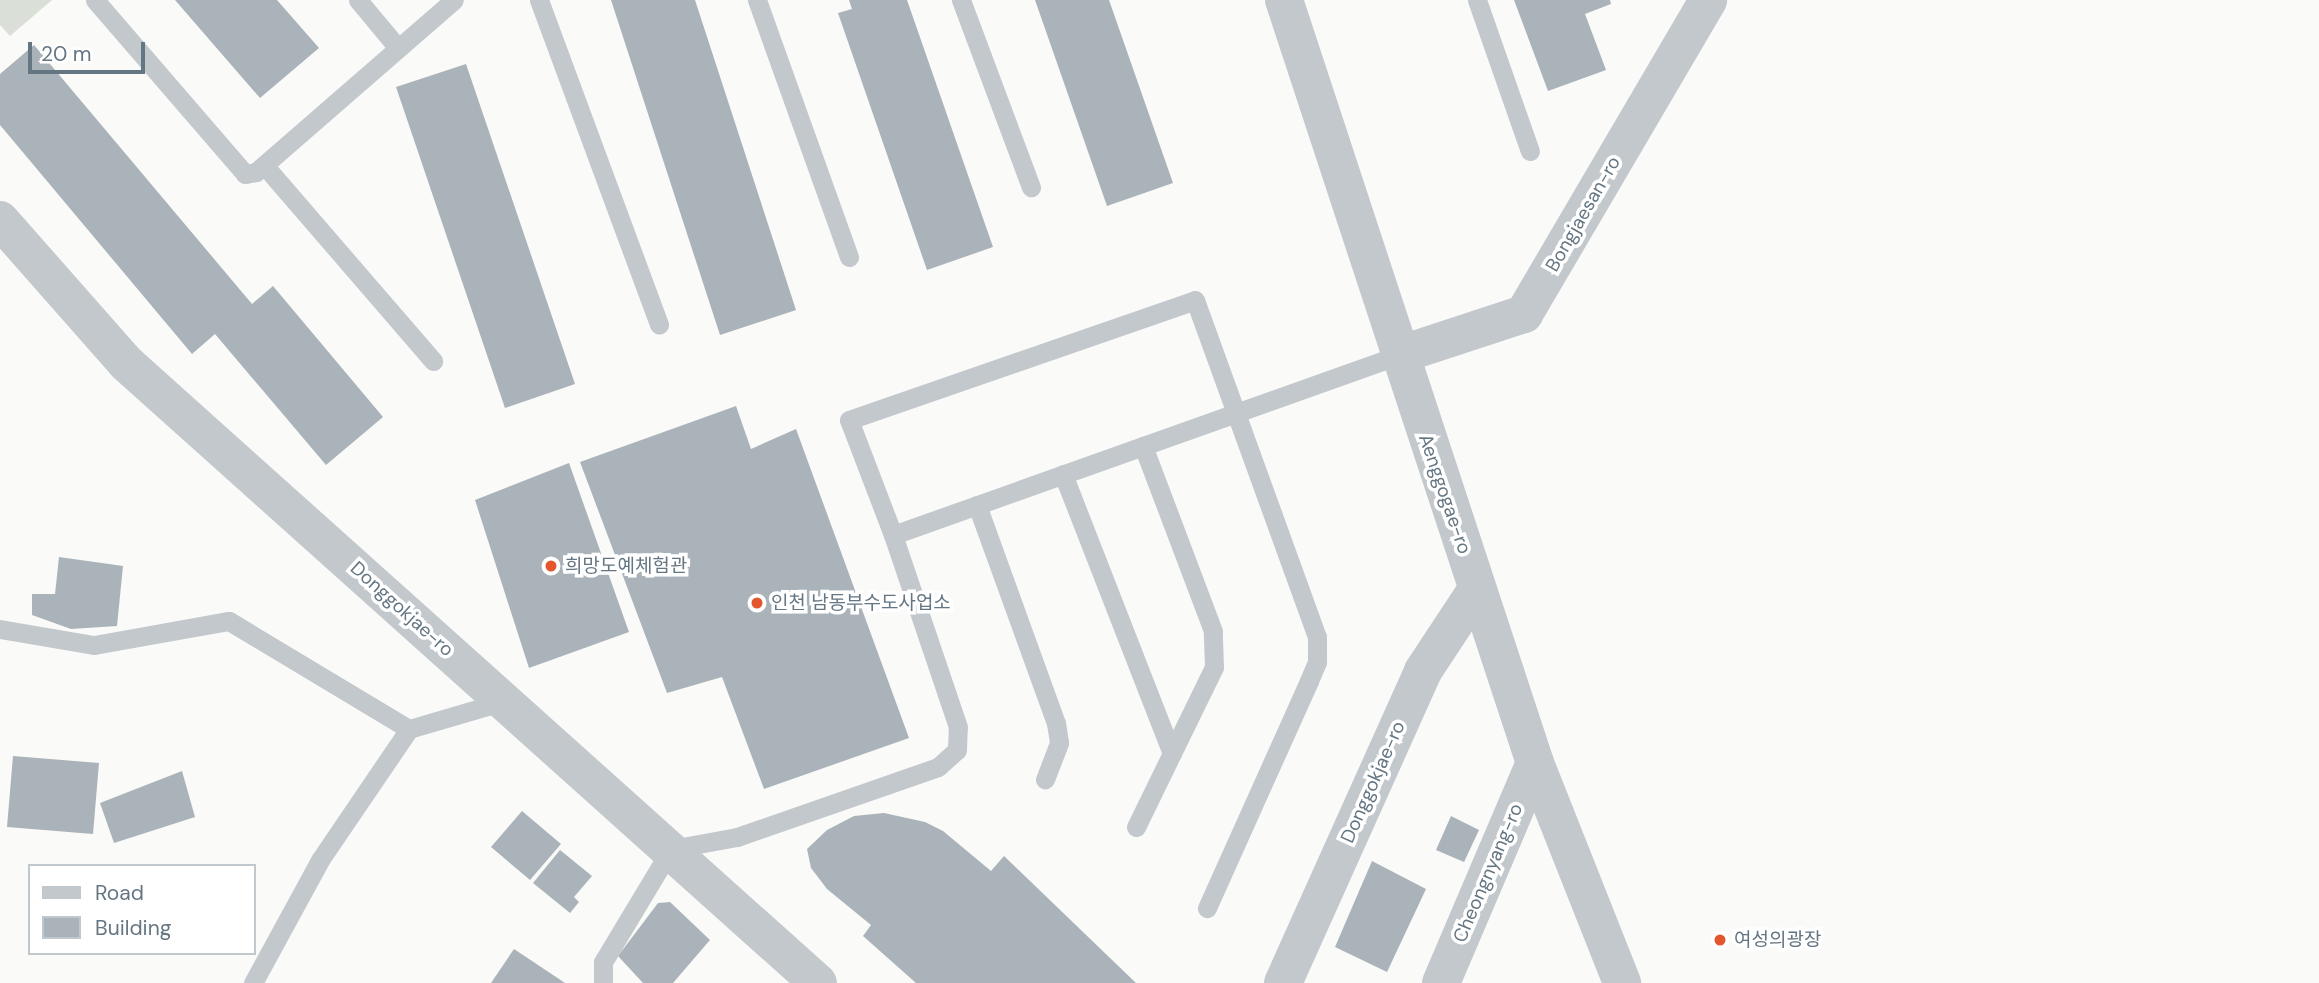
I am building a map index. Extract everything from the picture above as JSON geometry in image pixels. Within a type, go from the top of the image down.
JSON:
[{"type":"street","name":"Aenggogae-ro","points":[[1284,0],[1535,763],[1622,983]]},
{"type":"street","name":"Bongjaesan-ro","points":[[1399,355],[1524,314],[1708,0]]},
{"type":"street","name":"Donggokjae-ro","points":[[4,230],[125,363],[818,983]]},
{"type":"street","name":"Donggokjae-ro","points":[[1283,983],[1423,671],[1477,589]]},
{"type":"street","name":"Cheongnyang-ro","points":[[1441,983],[1535,763]]},
{"type":"lane","points":[[95,0],[245,174],[256,172],[454,0]]},
{"type":"lane","points":[[358,0],[398,48]]},
{"type":"lane","points":[[539,0],[659,325]]},
{"type":"lane","points":[[757,0],[849,257]]},
{"type":"lane","points":[[961,0],[1031,187]]},
{"type":"lane","points":[[1477,0],[1530,151]]},
{"type":"lane","points":[[264,165],[433,361]]},
{"type":"lane","points":[[603,983],[603,962],[671,849],[737,837],[938,766],[957,750],[958,727],[849,420],[1195,300],[1234,414],[1317,637],[1317,662],[1208,908]]},
{"type":"lane","points":[[892,535],[1399,355]]},
{"type":"lane","points":[[1136,827],[1214,667],[1213,631],[1143,446]]},
{"type":"lane","points":[[1063,474],[1172,753]]},
{"type":"lane","points":[[977,505],[1056,723],[1059,743],[1045,779]]},
{"type":"lane","points":[[0,629],[93,645],[229,621],[409,729]]},
{"type":"lane","points":[[253,983],[320,860],[409,729],[505,701]]},
{"type":"shaded area","points":[[0,0],[52,0],[10,36],[0,25]]},
{"type":"building","points":[[175,0],[277,0],[319,48],[260,98]]},
{"type":"building","points":[[611,0],[695,0],[796,310],[720,335]]},
{"type":"building","points":[[849,0],[907,0],[993,247],[927,270],[838,13],[852,9]]},
{"type":"building","points":[[1035,0],[1109,0],[1173,183],[1107,206]]},
{"type":"building","points":[[1514,0],[1610,0],[1611,4],[1585,14],[1606,70],[1548,91]]},
{"type":"building","points":[[34,45],[252,304],[273,286],[383,417],[326,465],[215,334],[192,354],[0,125],[0,74]]},
{"type":"building","points":[[466,64],[575,384],[505,408],[396,87]]},
{"type":"building","points":[[736,406],[751,449],[796,429],[909,738],[764,789],[722,677],[667,693],[580,462]]},
{"type":"building","name":"희망도예체험관","points":[[569,463],[629,632],[529,668],[475,500]]},
{"type":"building","points":[[59,557],[123,566],[117,626],[71,629],[32,615],[32,594],[55,594]]},
{"type":"building","points":[[13,756],[99,763],[93,834],[7,827]]},
{"type":"building","points":[[182,771],[195,817],[114,843],[100,803]]},
{"type":"building","points":[[522,811],[561,844],[530,880],[491,847]]},
{"type":"building","points":[[884,813],[925,822],[943,831],[991,871],[1004,856],[1136,983],[916,983],[863,936],[871,925],[827,889],[811,868],[807,849],[827,830],[854,816]]},
{"type":"building","points":[[1451,816],[1479,830],[1464,862],[1436,850]]},
{"type":"building","points":[[560,850],[592,876],[574,897],[579,902],[570,913],[533,883]]},
{"type":"building","points":[[1372,861],[1426,889],[1387,972],[1335,947]]},
{"type":"building","points":[[670,902],[710,940],[673,983],[643,983],[618,956],[658,903]]},
{"type":"building","points":[[514,949],[565,983],[491,983]]},
{"type":"place","name":"희망도예체험관","points":[[551,566]]},
{"type":"place","name":"인천 남동부수도사업소","points":[[757,603]]},
{"type":"place","name":"여성의광장","points":[[1720,940]]}]
